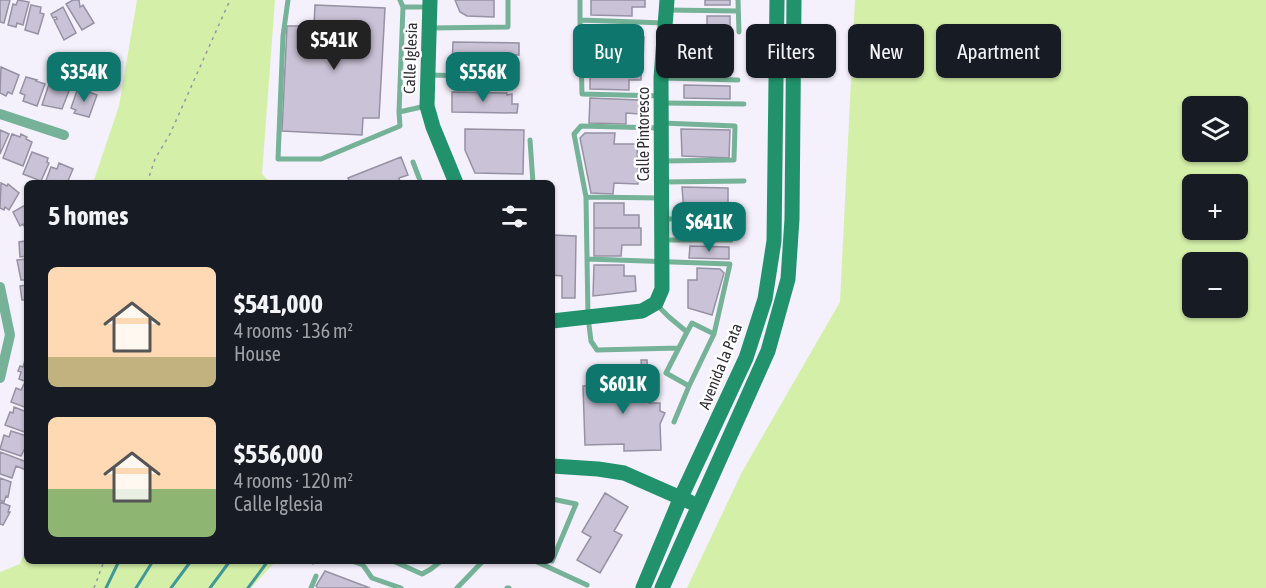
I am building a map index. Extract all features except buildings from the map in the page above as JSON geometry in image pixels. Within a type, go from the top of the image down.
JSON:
[{"type":"main road","name":"Avenida la Pata","points":[[643,588],[681,497],[746,358],[765,299],[774,241],[777,0]]},
{"type":"main road","points":[[662,588],[768,351],[788,279],[792,219],[795,0]]},
{"type":"main road","name":"Calle Iglesia","points":[[430,4],[426,75],[427,106],[455,180]]},
{"type":"main road","name":"Calle Pintoresco","points":[[656,303],[662,289],[663,262],[660,160],[661,78]]},
{"type":"main road","points":[[555,321],[642,311],[656,303]]},
{"type":"main road","points":[[555,466],[624,473],[699,506]]},
{"type":"street","points":[[0,114],[64,135]]},
{"type":"street","points":[[0,287],[5,334],[0,378]]},
{"type":"lane","points":[[288,0],[283,36],[278,159],[321,159],[400,126],[403,6],[400,0]]},
{"type":"lane","points":[[428,28],[508,27],[508,0]]},
{"type":"lane","points":[[580,0],[582,94],[744,104]]},
{"type":"lane","points":[[738,0],[738,32]]},
{"type":"lane","points":[[403,6],[430,4]]},
{"type":"lane","points":[[580,20],[666,11],[738,11]]},
{"type":"lane","points":[[426,75],[512,77]]},
{"type":"lane","points":[[661,78],[738,80]]},
{"type":"lane","points":[[399,112],[427,106]]},
{"type":"lane","points":[[660,160],[734,160],[735,126],[581,126],[574,134],[586,197],[588,317],[591,341],[597,350],[679,348]]},
{"type":"lane","points":[[530,140],[533,180]]},
{"type":"lane","points":[[412,162],[420,180]]},
{"type":"lane","points":[[661,182],[744,181]]},
{"type":"lane","points":[[586,197],[661,198]]},
{"type":"lane","points":[[662,219],[734,219]]},
{"type":"lane","points":[[662,240],[731,240]]},
{"type":"lane","points":[[588,259],[730,264],[714,334],[674,422]]},
{"type":"lane","points":[[656,303],[687,332]]},
{"type":"lane","points":[[689,386],[666,373],[692,322],[714,334]]},
{"type":"lane","points":[[555,500],[576,504],[555,554]]},
{"type":"lane","points":[[365,564],[372,578],[401,588]]},
{"type":"lane","points":[[400,564],[422,574],[437,564]]},
{"type":"lane","points":[[460,587],[480,564]]},
{"type":"lane","points":[[542,564],[587,585]]},
{"type":"lane","points":[[311,588],[316,576]]},
{"type":"path","points":[[148,180],[155,159],[170,134],[230,0]]},
{"type":"path","points":[[94,588],[103,564]]},
{"type":"green space","points":[[137,0],[275,0],[262,174],[268,180],[94,180],[119,106]]},
{"type":"green space","points":[[855,0],[1266,0],[1266,588],[687,588],[742,472],[840,302],[851,78],[924,78],[924,24],[854,24]]},
{"type":"green space","points":[[24,554],[24,564],[273,564],[251,588],[0,588],[0,572],[20,564]]},
{"type":"waterway","points":[[106,588],[118,564]]},
{"type":"waterway","points":[[136,588],[151,564]]},
{"type":"waterway","points":[[171,588],[189,564]]},
{"type":"waterway","points":[[210,588],[228,564]]},
{"type":"waterway","points":[[248,588],[266,564]]}]
